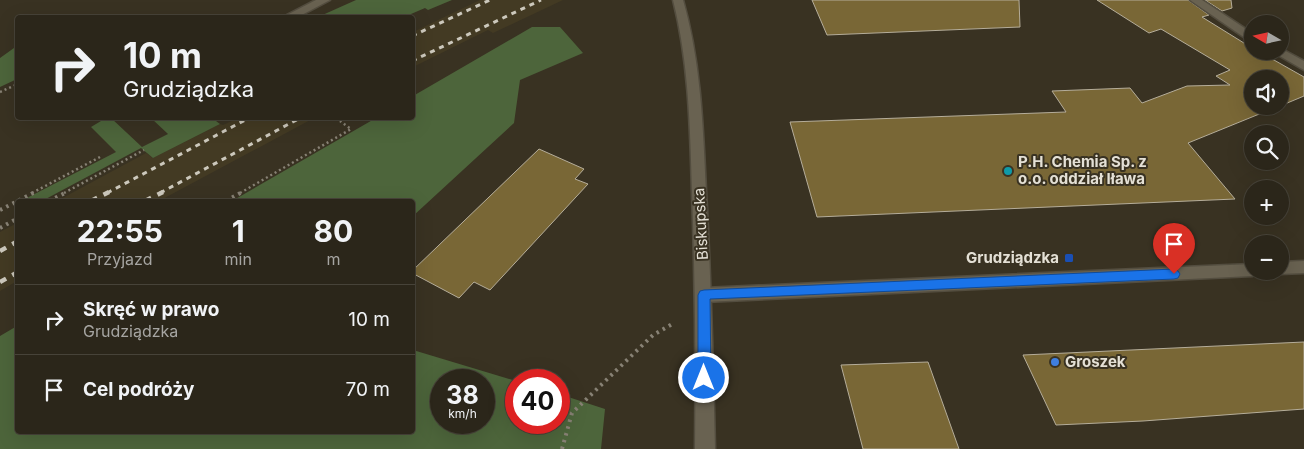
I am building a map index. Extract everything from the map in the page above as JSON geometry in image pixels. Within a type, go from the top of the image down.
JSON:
[{"type":"street","points":[[292,15],[325,0]]},
{"type":"street","points":[[1195,0],[1244,33]]},
{"type":"street","name":"Biskupska","points":[[682,1],[695,91],[704,301],[704,449]]},
{"type":"street","points":[[1289,58],[1304,66]]},
{"type":"street","points":[[1289,267],[1304,266]]},
{"type":"street","points":[[704,301],[1244,270]]},
{"type":"path","points":[[0,92],[15,85]]},
{"type":"path","points":[[230,199],[351,130],[340,121]]},
{"type":"path","points":[[53,199],[144,150]]},
{"type":"path","points":[[21,199],[100,157]]},
{"type":"path","points":[[0,210],[15,202]]},
{"type":"path","points":[[0,228],[15,220]]},
{"type":"path","points":[[562,449],[572,413],[653,335],[704,301]]},
{"type":"shaded area","points":[[480,0],[563,0],[493,33],[488,30],[415,66],[415,31]]},
{"type":"shaded area","points":[[234,120],[310,120],[163,199],[61,199],[146,153],[153,158],[220,124],[223,125]]},
{"type":"shaded area","points":[[15,224],[15,282],[0,291],[0,232]]},
{"type":"green space","points":[[356,0],[452,0],[428,10],[425,8],[409,15],[322,15]]},
{"type":"green space","points":[[532,27],[560,27],[583,53],[520,80],[514,123],[415,214],[415,199],[235,199],[373,120],[415,120],[415,95]]},
{"type":"green space","points":[[15,48],[15,80],[0,87],[0,58]]},
{"type":"green space","points":[[103,120],[113,120],[142,147],[168,134],[153,120],[215,120],[220,124],[153,158],[141,148],[46,199],[25,199],[116,152],[91,127]]},
{"type":"green space","points":[[15,327],[15,434],[415,434],[415,351],[476,369],[430,369],[430,434],[495,434],[495,375],[505,378],[505,434],[570,434],[570,398],[605,409],[601,449],[0,449],[0,336]]},
{"type":"building","points":[[812,0],[1019,0],[1020,27],[827,35]]},
{"type":"building","name":"P.H. Chemia Sp. z o.o. oddział Iława","points":[[1097,0],[1188,0],[1209,15],[1202,17],[1244,43],[1244,60],[1274,60],[1304,77],[1304,96],[1289,102],[1289,70],[1244,70],[1244,115],[1257,115],[1188,143],[1235,199],[817,217],[790,122],[1066,112],[1052,91],[1130,88],[1142,103],[1187,86],[1230,85],[1216,76],[1230,70],[1161,29],[1149,33]]},
{"type":"building","points":[[1205,0],[1231,0],[1232,8],[1222,11]]},
{"type":"building","points":[[539,149],[584,169],[575,179],[588,184],[490,290],[474,282],[459,298],[415,275],[415,268]]},
{"type":"building","points":[[1304,342],[1304,409],[1143,421],[1056,425],[1023,355]]},
{"type":"building","points":[[928,362],[959,449],[863,449],[841,365]]},
{"type":"railway","points":[[415,35],[490,0]]},
{"type":"railway","points":[[415,60],[541,0]]},
{"type":"railway","points":[[107,193],[245,120]]},
{"type":"railway","points":[[160,193],[296,120]]},
{"type":"railway","points":[[149,199],[163,192]]},
{"type":"railway","points":[[95,199],[107,193]]},
{"type":"railway","points":[[0,251],[15,243]]},
{"type":"railway","points":[[0,282],[15,274]]},
{"type":"place","name":"P.H. Chemia Sp. z o.o. oddział Iława","points":[[1008,171]]},
{"type":"place","name":"Grudziądzka","points":[[1069,258]]},
{"type":"place","name":"Groszek","points":[[1055,362]]},
{"type":"route","points":[[704,378],[704,295],[1174,274]]}]
